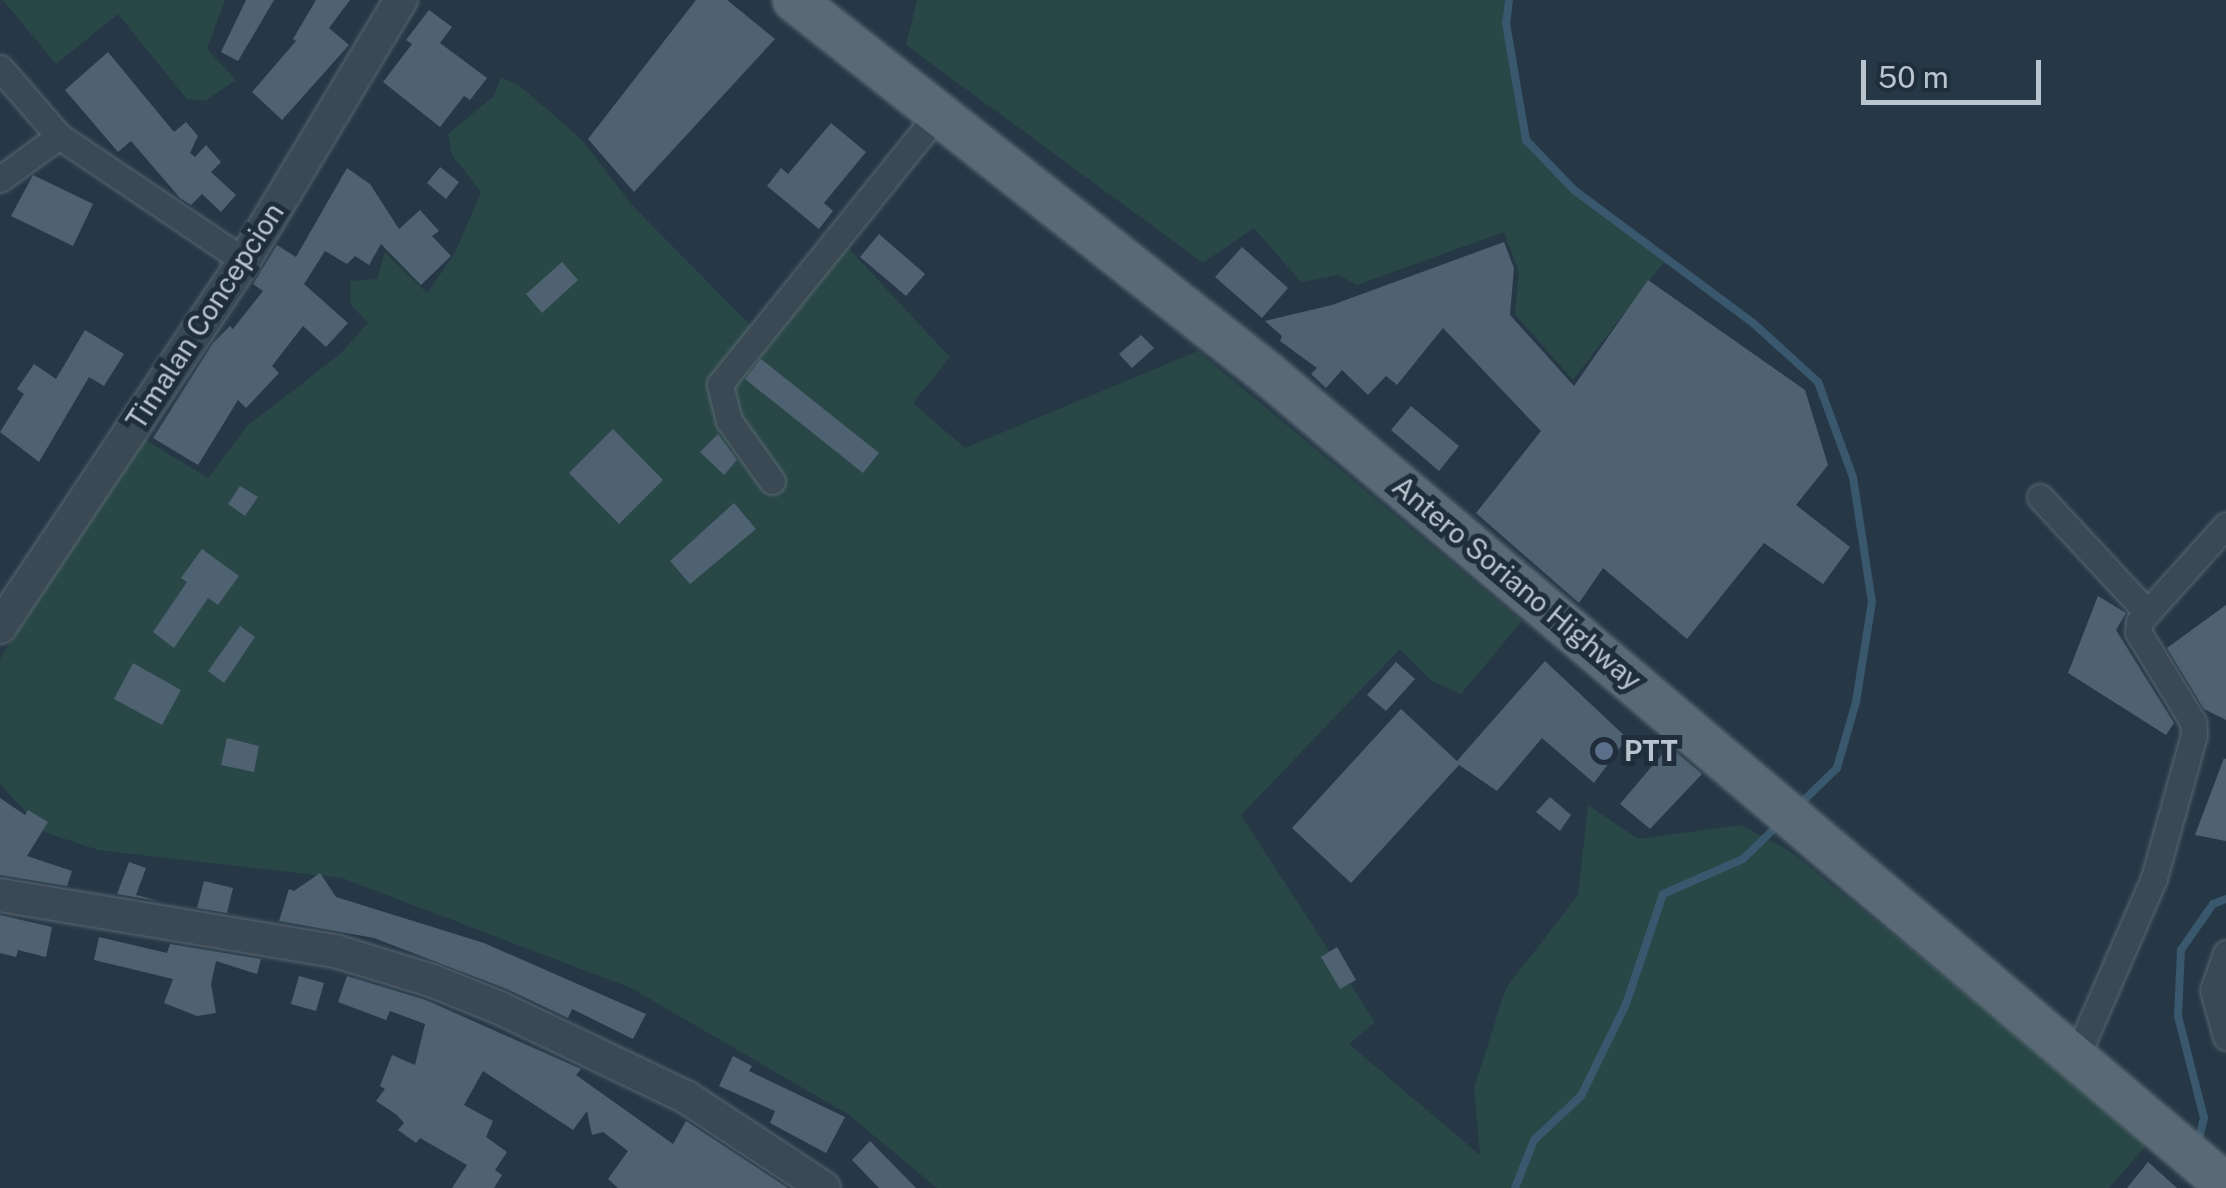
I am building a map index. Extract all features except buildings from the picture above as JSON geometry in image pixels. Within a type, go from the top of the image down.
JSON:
[{"type":"main road","name":"Antero Soriano Highway","points":[[794,0],[1268,373],[2078,1054],[2214,1175]]},
{"type":"street","name":"Timalan Concepcion","points":[[0,627],[244,261],[401,0]]},
{"type":"street","points":[[0,68],[59,136],[244,261]]},
{"type":"street","points":[[772,481],[729,421],[720,384],[939,113]]},
{"type":"street","points":[[0,180],[59,136]]},
{"type":"street","points":[[2040,497],[2146,611]]},
{"type":"street","points":[[2078,1054],[2154,878],[2194,735],[2194,722],[2138,632],[2146,611],[2226,525]]},
{"type":"street","points":[[0,895],[335,951],[433,982],[500,1008],[686,1097],[824,1188]]},
{"type":"street","points":[[2226,953],[2213,990],[2222,1009],[2226,1037]]},
{"type":"green space","points":[[3,0],[225,0],[207,49],[236,80],[205,101],[187,99],[118,14],[56,64]]},
{"type":"green space","points":[[917,0],[1509,0],[1506,23],[1526,140],[1574,190],[1666,259],[1573,380],[1515,314],[1519,273],[1504,232],[1357,285],[1338,275],[1301,282],[1254,228],[1203,263],[906,45]]},
{"type":"green space","points":[[501,77],[520,86],[582,140],[632,205],[759,334],[838,237],[950,357],[913,403],[965,448],[1198,351],[1522,621],[1461,694],[1432,681],[1400,649],[1241,815],[1375,1022],[1349,1044],[1480,1155],[1474,1088],[1506,988],[1578,895],[1588,805],[1638,839],[1741,825],[1790,851],[2149,1142],[2109,1188],[937,1188],[849,1115],[631,988],[342,878],[98,850],[44,832],[0,784],[0,659],[141,437],[208,478],[247,426],[339,355],[368,323],[351,305],[350,281],[377,279],[385,252],[427,293],[455,253],[481,192],[452,155],[448,134],[494,96]]},
{"type":"waterway","points":[[1509,0],[1506,23],[1526,140],[1574,190],[1753,323],[1818,382],[1853,477],[1872,602],[1856,702],[1837,768],[1797,807]]},
{"type":"waterway","points":[[1515,1188],[1534,1140],[1581,1096],[1626,1004],[1663,894],[1743,859],[1780,823]]},
{"type":"waterway","points":[[2198,1142],[2204,1118],[2178,1016],[2181,950],[2213,904],[2226,899]]},
{"type":"place","name":"PTT","points":[[1604,751]]}]
